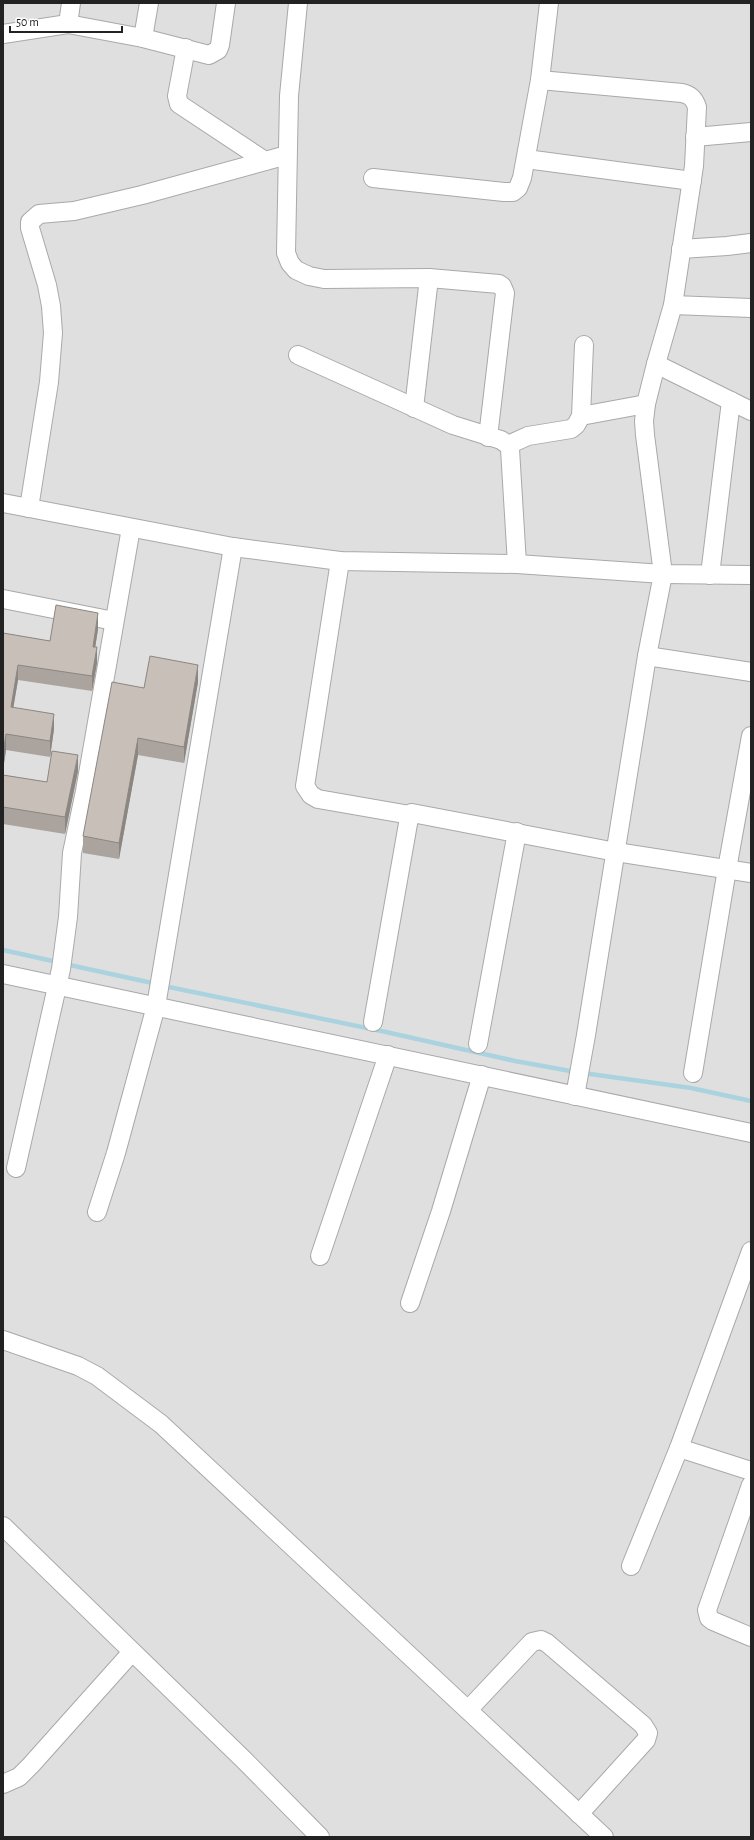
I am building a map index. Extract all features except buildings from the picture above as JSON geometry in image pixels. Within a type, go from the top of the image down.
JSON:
[{"type":"street","points":[[68,24],[71,3]]},
{"type":"street","points":[[143,38],[149,3]]},
{"type":"street","points":[[3,34],[68,24],[143,38],[209,55],[218,50],[220,45],[226,3]]},
{"type":"street","points":[[298,3],[289,96],[287,156],[286,253],[290,263],[296,270],[309,276],[324,280],[429,278],[499,284],[504,289],[505,293],[488,437]]},
{"type":"street","points":[[373,178],[513,192],[520,183],[526,159],[540,80],[549,3]]},
{"type":"street","points":[[186,48],[177,96],[179,104],[265,161]]},
{"type":"street","points":[[540,80],[689,94],[697,107],[692,181],[673,304],[646,404],[644,435],[664,574],[647,656],[576,1090]]},
{"type":"street","points":[[695,136],[751,132]]},
{"type":"street","points":[[29,508],[49,382],[53,333],[51,306],[47,285],[30,228],[30,222],[40,214],[74,211],[142,195],[287,156]]},
{"type":"street","points":[[526,159],[692,181]]},
{"type":"street","points":[[681,249],[751,243]]},
{"type":"street","points":[[414,408],[429,278]]},
{"type":"street","points":[[673,304],[751,308]]},
{"type":"street","points":[[508,445],[528,436],[571,429],[579,421],[581,416],[584,345]]},
{"type":"street","points":[[298,355],[453,425],[501,440],[508,445],[510,453],[517,564]]},
{"type":"street","points":[[656,364],[751,411]]},
{"type":"street","points":[[710,575],[731,401]]},
{"type":"street","points":[[581,416],[646,404]]},
{"type":"street","points":[[3,503],[233,547],[340,561],[517,564],[664,574],[751,576]]},
{"type":"street","points":[[16,1168],[60,977],[68,917],[72,853],[85,791],[131,528]]},
{"type":"street","points":[[97,1212],[116,1153],[158,994],[233,547]]},
{"type":"street","points":[[340,561],[305,786],[311,795],[318,799],[410,815],[416,812],[616,852],[751,873]]},
{"type":"street","points":[[3,599],[114,621]]},
{"type":"street","points":[[647,656],[751,672]]},
{"type":"street","points":[[693,1072],[751,736]]},
{"type":"street","points":[[373,1022],[410,815]]},
{"type":"street","points":[[478,1044],[516,832]]},
{"type":"street","points":[[3,974],[60,977],[158,994],[388,1055],[482,1076],[576,1090],[751,1133]]},
{"type":"street","points":[[320,1256],[388,1055]]},
{"type":"street","points":[[410,1303],[441,1211],[482,1076]]},
{"type":"street","points":[[631,1566],[679,1448],[751,1251]]},
{"type":"street","points":[[3,1340],[84,1370],[119,1391],[155,1419],[604,1837]]},
{"type":"street","points":[[679,1448],[751,1471]]},
{"type":"street","points":[[751,1485],[707,1610],[709,1618],[713,1621],[751,1637]]},
{"type":"street","points":[[3,1526],[244,1760],[320,1837]]},
{"type":"street","points":[[468,1710],[532,1642],[542,1640],[643,1725],[648,1733],[646,1740],[579,1814]]},
{"type":"street","points":[[3,1784],[18,1778],[32,1765],[132,1652]]},
{"type":"shaded area","points":[[3,3],[751,3],[751,1837],[3,1837]]},
{"type":"waterway","points":[[3,950],[57,962]]},
{"type":"waterway","points":[[65,964],[157,984]]},
{"type":"waterway","points":[[164,986],[386,1032],[515,1061],[576,1072]]},
{"type":"waterway","points":[[583,1073],[691,1088],[751,1101]]}]
